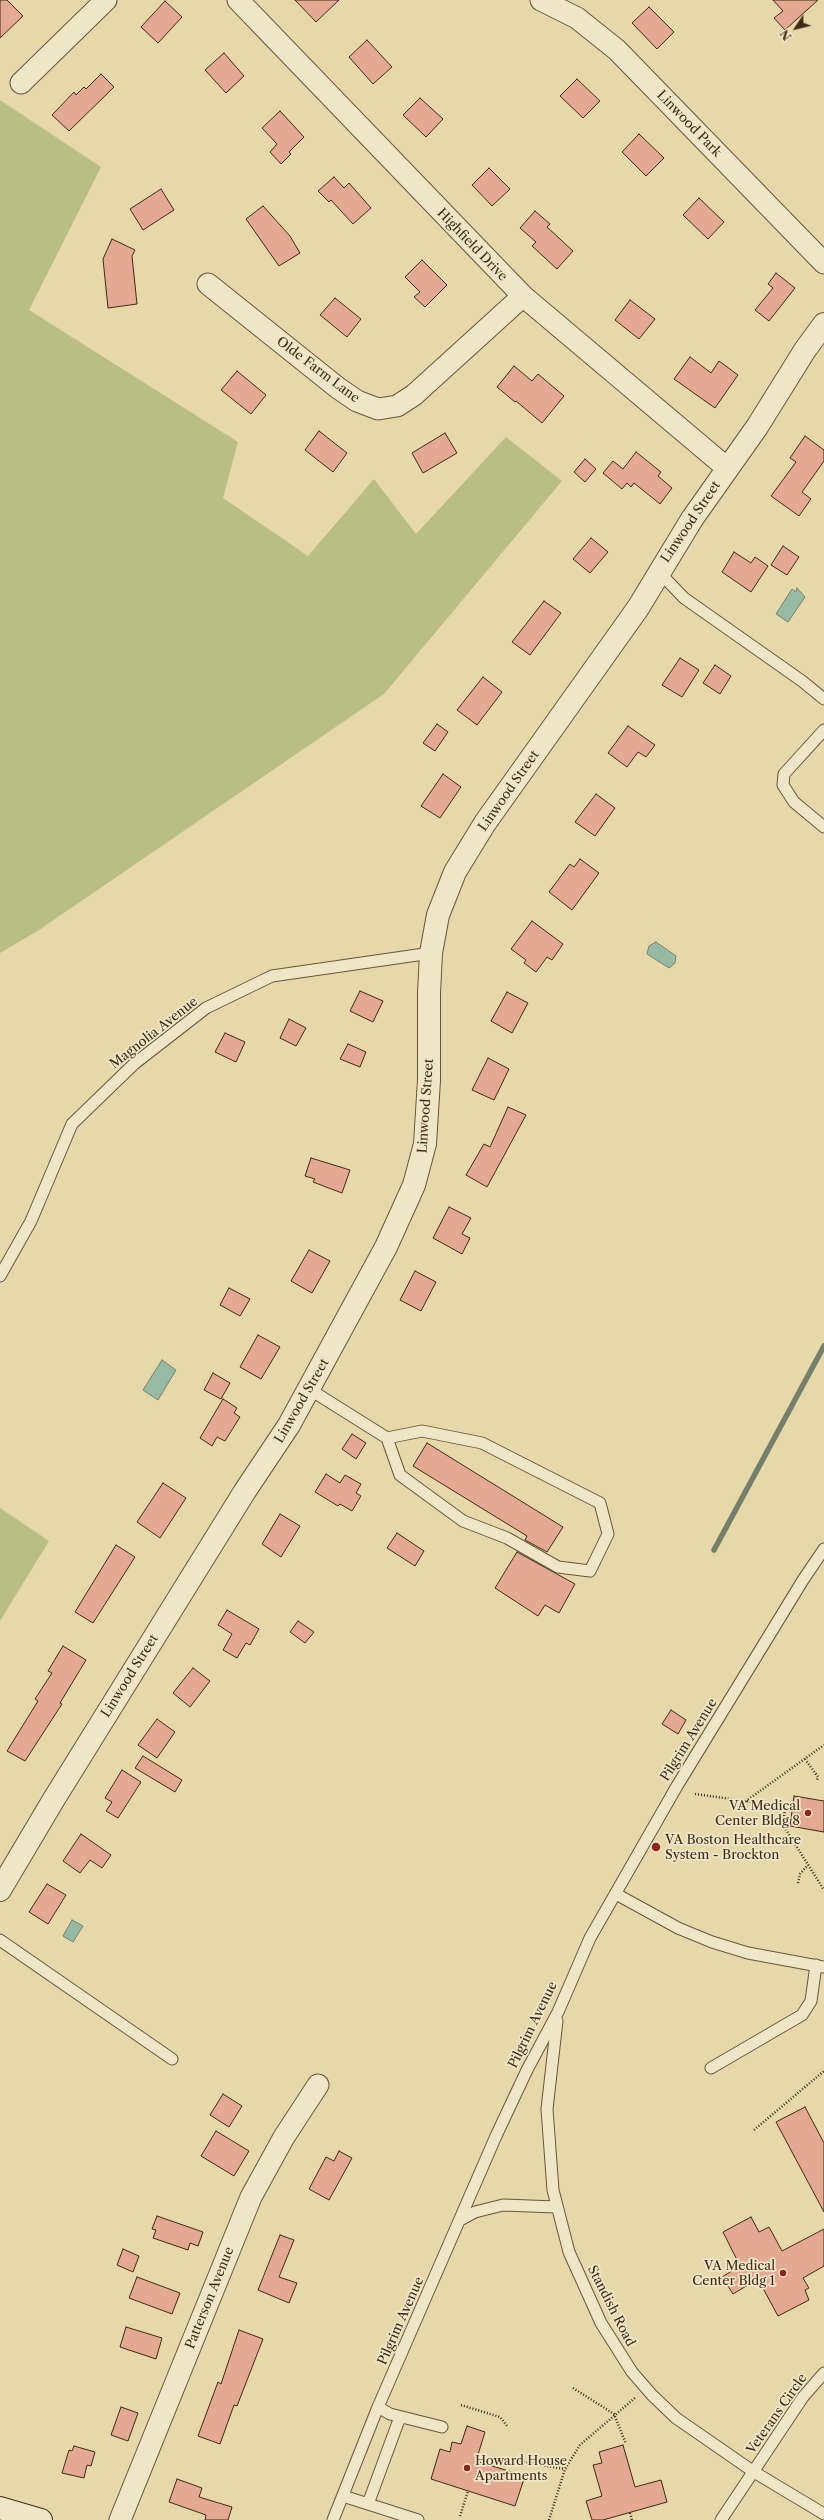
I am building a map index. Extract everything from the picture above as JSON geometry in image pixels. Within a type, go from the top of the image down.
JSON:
[{"type":"street","points":[[21,82],[106,0]]},
{"type":"street","name":"Highfield Drive","points":[[238,0],[523,296],[727,468]]},
{"type":"street","name":"Linwood Park","points":[[541,0],[577,18],[617,50],[824,263]]},
{"type":"street","name":"Olde Farm Lane","points":[[208,284],[338,388],[357,401],[378,408],[388,408],[406,401],[523,296]]},
{"type":"street","name":"Linwood Street","points":[[0,1890],[54,1799],[245,1491],[289,1426],[386,1247],[414,1185],[422,1164],[425,1144],[429,1080],[429,993],[431,953],[438,915],[455,872],[485,823],[638,608],[658,571],[727,468],[757,427],[805,350],[824,324]]},
{"type":"street","name":"Patterson Avenue","points":[[120,2520],[251,2197],[268,2164],[318,2085]]},
{"type":"street","points":[[0,2508],[34,2519]]},
{"type":"lane","points":[[658,571],[684,598],[802,681],[824,699]]},
{"type":"lane","points":[[824,730],[784,774],[783,785],[794,802],[824,827]]},
{"type":"lane","name":"Magnolia Avenue","points":[[0,1276],[31,1221],[72,1124],[134,1064],[206,1008],[272,976],[431,953]]},
{"type":"lane","points":[[310,1389],[387,1438],[400,1475],[463,1521],[508,1538],[558,1567],[590,1571],[608,1534],[600,1503],[482,1443],[422,1431],[387,1438]]},
{"type":"lane","name":"Pilgrim Avenue","points":[[333,2520],[378,2407],[462,2219],[510,2105],[558,2012],[590,1938],[677,1786],[802,1580],[824,1549]]},
{"type":"lane","points":[[616,1894],[678,1928],[712,1942],[748,1953],[820,1966],[811,2001],[802,2016],[711,2068]]},
{"type":"lane","points":[[0,1940],[172,2059]]},
{"type":"lane","name":"Standish Road","points":[[558,2012],[548,2092],[547,2127],[556,2207],[569,2252],[586,2292],[607,2334],[632,2372],[652,2395],[676,2418],[754,2472],[824,2514]]},
{"type":"lane","points":[[462,2219],[475,2212],[503,2205],[556,2207]]},
{"type":"lane","name":"Veterans Circle","points":[[721,2520],[803,2397],[824,2373]]},
{"type":"lane","points":[[378,2407],[400,2418],[442,2427]]},
{"type":"lane","points":[[368,2504],[400,2418]]},
{"type":"lane","points":[[343,2496],[418,2520]]},
{"type":"path","points":[[746,1801],[824,1746]]},
{"type":"path","points":[[806,1759],[818,1777],[817,1780]]},
{"type":"path","points":[[696,1794],[746,1801],[785,1809],[783,1825],[824,1890]]},
{"type":"path","points":[[798,1883],[800,1874],[808,1866]]},
{"type":"path","points":[[754,2130],[824,2071]]},
{"type":"path","points":[[573,2388],[614,2414],[626,2444]]},
{"type":"path","points":[[549,2520],[564,2469],[580,2445],[614,2414],[639,2394]]},
{"type":"path","points":[[461,2405],[500,2417],[508,2427]]},
{"type":"path","points":[[494,2456],[564,2469]]},
{"type":"path","points":[[460,2516],[468,2491]]},
{"type":"path","points":[[630,2513],[632,2520]]},
{"type":"green space","points":[[0,100],[101,167],[29,310],[238,442],[223,498],[308,556],[374,479],[416,534],[506,437],[562,481],[384,694],[39,930],[0,953]]},
{"type":"green space","points":[[0,1508],[49,1541],[0,1621]]},
{"type":"shaded area","points":[[797,588],[805,597],[788,622],[776,614],[792,589],[796,592]]},
{"type":"shaded area","points":[[656,942],[676,956],[675,963],[669,968],[647,954],[649,946]]},
{"type":"shaded area","points":[[162,1360],[176,1370],[158,1400],[143,1390]]},
{"type":"shaded area","points":[[72,1920],[83,1926],[73,1942],[63,1936]]},
{"type":"building","points":[[0,0],[7,0],[23,16],[0,38]]},
{"type":"building","points":[[295,0],[339,0],[316,22]]},
{"type":"building","points":[[773,0],[818,0],[785,30],[774,18],[783,11]]},
{"type":"building","points":[[165,1],[182,17],[158,43],[141,27]]},
{"type":"building","points":[[649,7],[674,32],[657,49],[632,23]]},
{"type":"building","points":[[367,40],[392,67],[373,84],[349,57]]},
{"type":"building","points":[[224,53],[244,76],[226,93],[205,70]]},
{"type":"building","points":[[101,74],[114,87],[69,131],[52,115],[74,92],[76,95],[84,87],[86,89]]},
{"type":"building","points":[[577,79],[600,101],[583,118],[560,96]]},
{"type":"building","points":[[420,98],[443,119],[426,137],[403,115]]},
{"type":"building","points":[[280,111],[304,137],[289,152],[291,154],[281,164],[270,152],[277,144],[262,128]]},
{"type":"building","points":[[639,134],[664,158],[646,176],[622,152]]},
{"type":"building","points":[[489,168],[510,189],[492,206],[472,185]]},
{"type":"building","points":[[334,177],[344,188],[349,183],[371,208],[353,224],[331,200],[329,202],[318,191]]},
{"type":"building","points":[[161,189],[174,210],[143,230],[130,209]]},
{"type":"building","points":[[699,198],[724,222],[708,239],[683,215]]},
{"type":"building","points":[[263,206],[290,236],[300,253],[279,266],[246,219]]},
{"type":"building","points":[[535,211],[550,224],[547,227],[573,251],[557,269],[532,246],[536,242],[520,228]]},
{"type":"building","points":[[112,239],[135,250],[132,256],[137,304],[108,308],[103,259]]},
{"type":"building","points":[[422,260],[447,285],[425,307],[414,297],[420,292],[405,277]]},
{"type":"building","points":[[776,273],[795,288],[769,321],[755,310],[773,288],[768,284]]},
{"type":"building","points":[[335,298],[361,319],[347,337],[320,315]]},
{"type":"building","points":[[630,300],[655,319],[639,339],[615,320]]},
{"type":"building","points":[[690,357],[711,373],[719,361],[738,375],[715,408],[674,379]]},
{"type":"building","points":[[514,366],[532,381],[538,374],[564,396],[542,423],[497,387]]},
{"type":"building","points":[[237,371],[266,395],[251,414],[221,390]]},
{"type":"building","points":[[319,431],[347,453],[333,472],[305,450]]},
{"type":"building","points":[[445,433],[457,453],[423,473],[412,453]]},
{"type":"building","points":[[805,436],[824,450],[824,461],[802,492],[811,499],[799,516],[771,496],[796,462],[790,458]]},
{"type":"building","points":[[636,452],[661,472],[658,476],[672,488],[660,504],[634,483],[631,487],[627,483],[622,489],[603,473],[613,461],[623,469]]},
{"type":"building","points":[[585,459],[596,469],[585,482],[574,472]]},
{"type":"building","points":[[591,538],[608,552],[590,573],[573,559]]},
{"type":"building","points":[[783,546],[799,557],[787,575],[771,565]]},
{"type":"building","points":[[734,552],[751,563],[755,557],[768,566],[751,592],[722,572]]},
{"type":"building","points":[[544,601],[561,613],[530,655],[512,642]]},
{"type":"building","points":[[680,658],[699,670],[682,697],[662,685]]},
{"type":"building","points":[[715,665],[731,676],[720,694],[703,683]]},
{"type":"building","points":[[483,677],[502,692],[477,725],[457,710]]},
{"type":"building","points":[[437,724],[448,732],[435,751],[423,743]]},
{"type":"building","points":[[628,726],[655,745],[646,757],[638,752],[627,767],[608,753]]},
{"type":"building","points":[[443,774],[461,787],[440,818],[421,806]]},
{"type":"building","points":[[596,794],[615,808],[595,836],[575,822]]},
{"type":"building","points":[[580,859],[599,873],[572,910],[549,892],[570,864],[574,867]]},
{"type":"building","points":[[532,921],[563,944],[552,960],[547,957],[536,972],[524,963],[526,960],[511,949]]},
{"type":"building","points":[[360,991],[383,1001],[373,1022],[350,1011]]},
{"type":"building","points":[[507,992],[528,1003],[512,1033],[491,1021]]},
{"type":"building","points":[[289,1019],[306,1028],[296,1046],[280,1038]]},
{"type":"building","points":[[225,1033],[245,1042],[236,1062],[215,1052]]},
{"type":"building","points":[[348,1044],[366,1052],[360,1067],[340,1059]]},
{"type":"building","points":[[488,1058],[509,1069],[494,1100],[472,1090]]},
{"type":"building","points":[[508,1107],[526,1115],[487,1187],[466,1175],[484,1144],[490,1147]]},
{"type":"building","points":[[311,1158],[350,1170],[342,1193],[313,1182],[315,1179],[305,1176]]},
{"type":"building","points":[[449,1207],[471,1218],[462,1234],[470,1238],[462,1254],[433,1238]]},
{"type":"building","points":[[309,1250],[330,1261],[312,1293],[291,1281]]},
{"type":"building","points":[[415,1271],[436,1282],[421,1311],[400,1300]]},
{"type":"building","points":[[229,1288],[250,1299],[240,1316],[220,1305]]},
{"type":"building","points":[[258,1335],[280,1347],[261,1379],[240,1367]]},
{"type":"building","points":[[213,1373],[230,1383],[221,1399],[204,1390]]},
{"type":"building","points":[[223,1399],[237,1408],[234,1413],[240,1417],[225,1441],[217,1437],[212,1446],[200,1438]]},
{"type":"building","points":[[352,1434],[366,1443],[356,1459],[342,1449]]},
{"type":"building","points":[[427,1443],[563,1527],[547,1552],[525,1540],[527,1536],[413,1466]]},
{"type":"building","points":[[326,1474],[340,1483],[345,1475],[361,1484],[356,1493],[361,1496],[352,1511],[340,1504],[338,1506],[315,1492]]},
{"type":"building","points":[[163,1483],[186,1498],[160,1538],[137,1522]]},
{"type":"building","points":[[280,1514],[300,1526],[281,1557],[262,1544]]},
{"type":"building","points":[[397,1533],[424,1551],[415,1566],[387,1548]]},
{"type":"building","points":[[116,1545],[135,1557],[93,1623],[75,1612]]},
{"type":"building","points":[[517,1552],[575,1584],[559,1613],[545,1605],[538,1616],[495,1588]]},
{"type":"building","points":[[227,1610],[259,1629],[250,1645],[246,1643],[237,1658],[223,1650],[232,1634],[218,1625]]},
{"type":"building","points":[[298,1621],[314,1632],[305,1643],[290,1632]]},
{"type":"building","points":[[63,1646],[86,1660],[60,1703],[62,1704],[25,1761],[7,1751],[38,1701],[35,1699],[52,1673],[48,1671]]},
{"type":"building","points":[[193,1668],[210,1681],[190,1707],[173,1693]]},
{"type":"building","points":[[671,1710],[686,1720],[678,1734],[662,1724]]},
{"type":"building","points":[[157,1719],[175,1732],[157,1758],[138,1745]]},
{"type":"building","points":[[143,1756],[182,1780],[175,1792],[135,1768]]},
{"type":"building","points":[[122,1770],[141,1782],[118,1818],[106,1811],[112,1802],[105,1798]]},
{"type":"building","name":"VA Medical Center Bldg 8","points":[[794,1796],[824,1801],[824,1832],[790,1826]]},
{"type":"building","points":[[81,1834],[111,1855],[102,1868],[90,1860],[80,1873],[63,1861]]},
{"type":"building","points":[[47,1884],[66,1895],[48,1924],[29,1912]]},
{"type":"building","points":[[223,2094],[242,2106],[229,2127],[210,2115]]},
{"type":"building","points":[[805,2107],[824,2143],[824,2212],[776,2122]]},
{"type":"building","points":[[216,2131],[249,2151],[234,2176],[201,2156]]},
{"type":"building","points":[[339,2151],[352,2158],[329,2200],[309,2189],[326,2157],[334,2161]]},
{"type":"building","points":[[157,2216],[203,2232],[198,2246],[190,2243],[188,2250],[153,2238],[156,2230],[152,2229]]},
{"type":"building","name":"VA Medical Center Bldg 1","points":[[751,2217],[759,2232],[769,2227],[782,2251],[824,2229],[824,2266],[803,2278],[809,2288],[805,2290],[809,2300],[778,2316],[758,2279],[733,2294],[722,2277],[740,2266],[723,2232]]},
{"type":"building","points":[[280,2235],[294,2240],[279,2277],[297,2283],[289,2303],[258,2290]]},
{"type":"building","points":[[123,2249],[139,2256],[133,2272],[117,2265]]},
{"type":"building","points":[[137,2277],[180,2293],[172,2314],[129,2298]]},
{"type":"building","points":[[126,2327],[162,2338],[156,2359],[120,2347]]},
{"type":"building","points":[[239,2330],[263,2339],[237,2406],[234,2405],[220,2444],[198,2436],[218,2382],[221,2384]]},
{"type":"building","points":[[121,2407],[138,2413],[128,2441],[111,2435]]},
{"type":"building","name":"Howard House Apartments","points":[[467,2426],[485,2432],[476,2461],[525,2476],[515,2506],[431,2479],[440,2449],[450,2452],[452,2442],[461,2444]]},
{"type":"building","points":[[623,2445],[635,2487],[661,2480],[667,2502],[603,2520],[592,2520],[586,2501],[602,2496],[593,2465],[602,2463],[599,2452]]},
{"type":"building","points":[[74,2446],[95,2452],[91,2466],[87,2465],[84,2478],[62,2473],[69,2450],[72,2451]]},
{"type":"building","points":[[177,2479],[202,2488],[199,2497],[232,2507],[228,2520],[205,2520],[206,2515],[169,2502]]},
{"type":"waterway","points":[[714,1550],[824,1346]]},
{"type":"place","name":"VA Medical Center Bldg 8","points":[[808,1813]]},
{"type":"place","name":"VA Boston Healthcare System - Brockton","points":[[656,1847]]},
{"type":"place","name":"VA Medical Center Bldg 1","points":[[783,2273]]},
{"type":"place","name":"Howard House Apartments","points":[[467,2468]]}]
